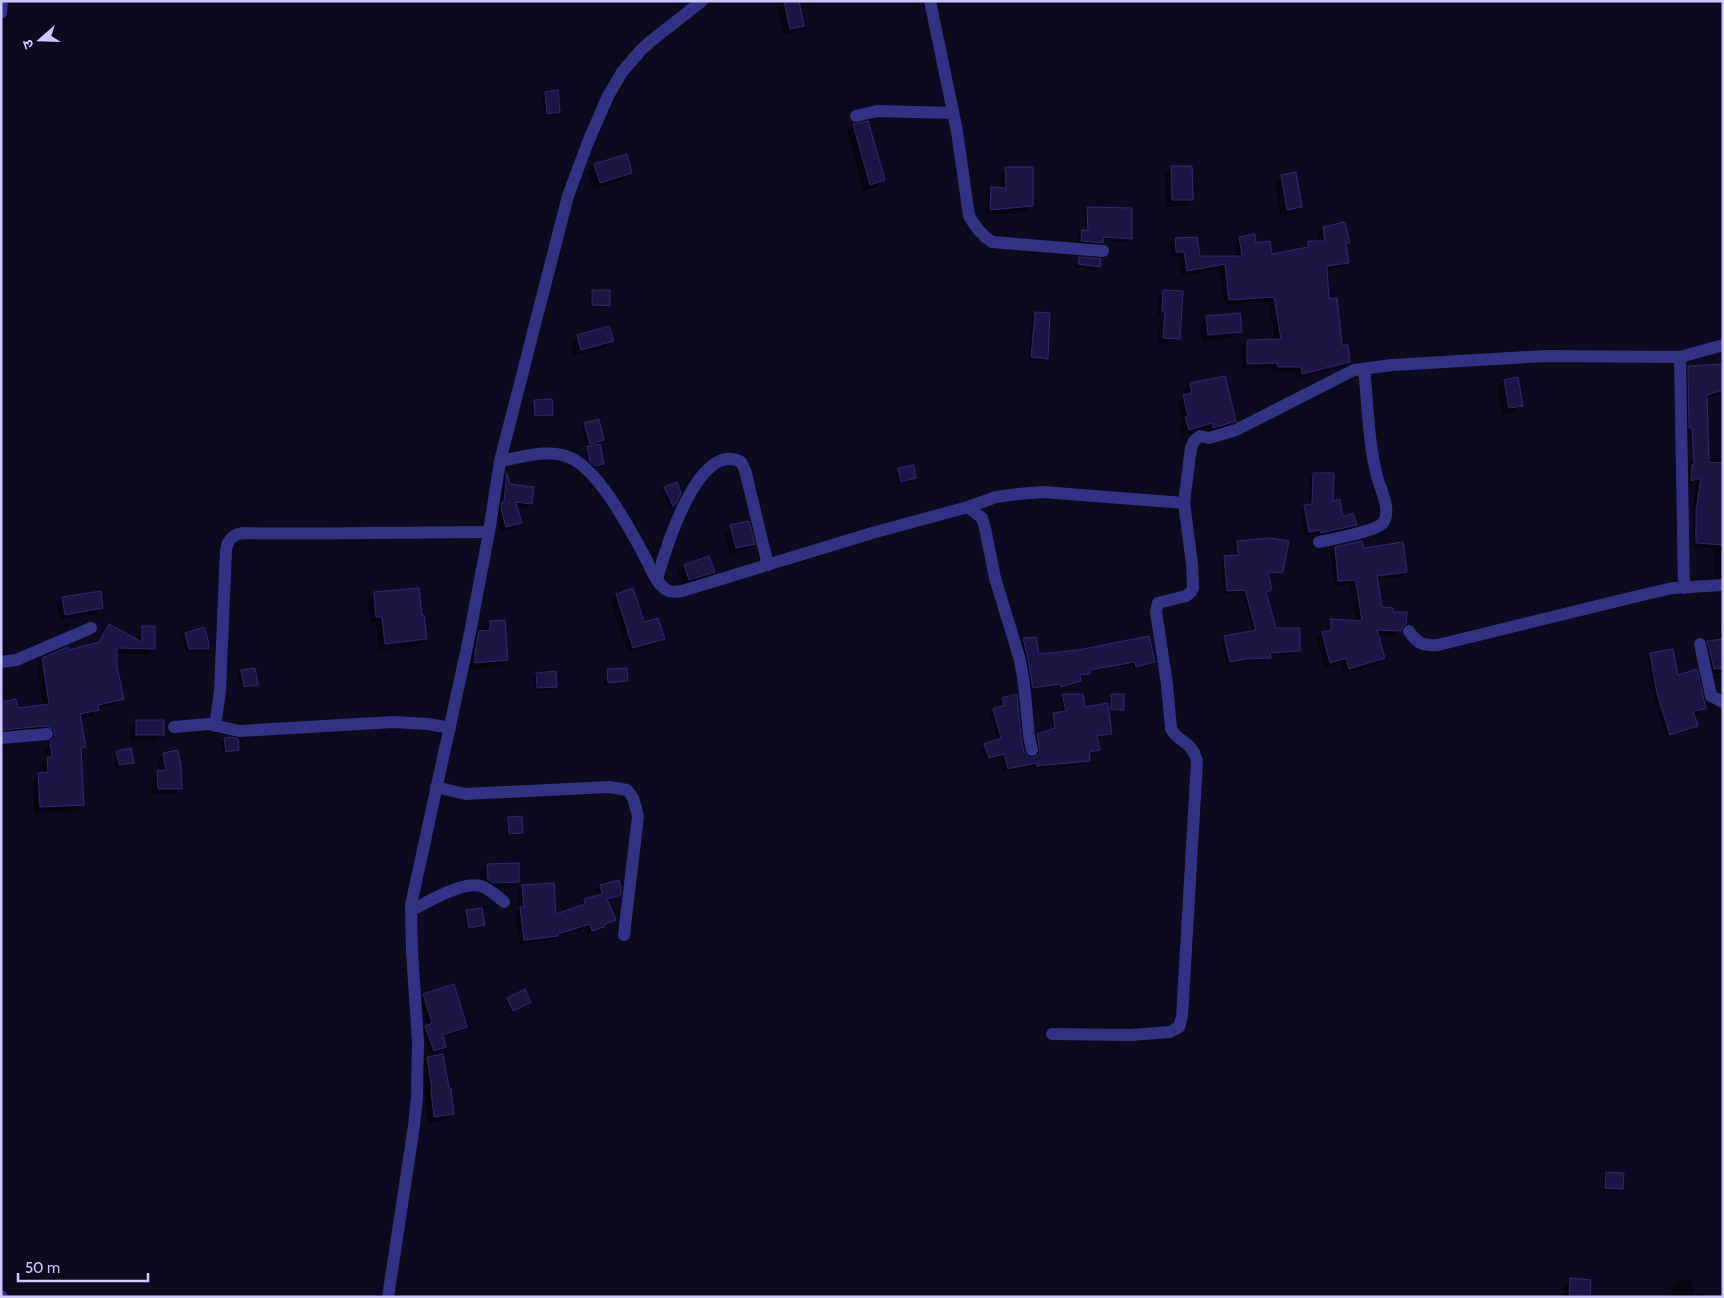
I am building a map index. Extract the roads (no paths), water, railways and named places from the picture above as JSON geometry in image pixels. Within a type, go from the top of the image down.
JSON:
[{"type":"street","points":[[1,13],[2,1]]},
{"type":"street","points":[[388,1297],[417,1097],[417,1023],[411,910],[446,727],[489,532],[500,461],[568,196],[608,96],[622,72],[641,50],[702,1]]},
{"type":"street","points":[[930,1],[953,114],[969,216],[982,236],[992,242],[1102,251]]},
{"type":"street","points":[[856,116],[877,111],[953,114]]},
{"type":"street","points":[[1052,1034],[1131,1035],[1170,1032],[1179,1026],[1182,1017],[1197,761],[1189,744],[1173,733],[1171,729],[1167,684],[1156,611],[1158,603],[1186,596],[1192,592],[1193,588],[1192,564],[1184,503],[1191,448],[1194,441],[1200,436],[1209,438],[1236,430],[1354,370],[1392,365],[1545,356],[1680,357],[1723,345]]},
{"type":"street","points":[[1680,357],[1684,588]]},
{"type":"street","points":[[1319,542],[1369,530],[1377,527],[1385,519],[1385,504],[1373,456],[1364,369]]},
{"type":"street","points":[[500,461],[537,454],[556,454],[572,458],[586,469],[604,489],[657,579],[666,590],[673,592],[682,591],[872,533],[968,507],[996,497],[1043,492],[1184,503]]},
{"type":"street","points":[[657,579],[684,504],[698,480],[712,464],[731,459],[741,462],[745,470],[768,565]]},
{"type":"street","points":[[968,507],[982,518],[995,578],[1020,660],[1032,750]]},
{"type":"street","points":[[215,726],[220,691],[226,550],[229,539],[234,535],[244,533],[489,532]]},
{"type":"street","points":[[1409,631],[1423,645],[1438,644],[1673,588],[1723,585]]},
{"type":"street","points":[[1,662],[16,660],[91,628]]},
{"type":"street","points":[[1700,644],[1711,696],[1723,702]]},
{"type":"street","points":[[174,727],[202,724],[239,731],[394,722],[446,727]]},
{"type":"street","points":[[1,738],[47,734]]},
{"type":"street","points":[[436,787],[465,794],[609,787],[627,790],[634,798],[638,816],[624,935]]},
{"type":"street","points":[[411,910],[443,894],[469,886],[480,886],[490,890],[504,902]]}]
